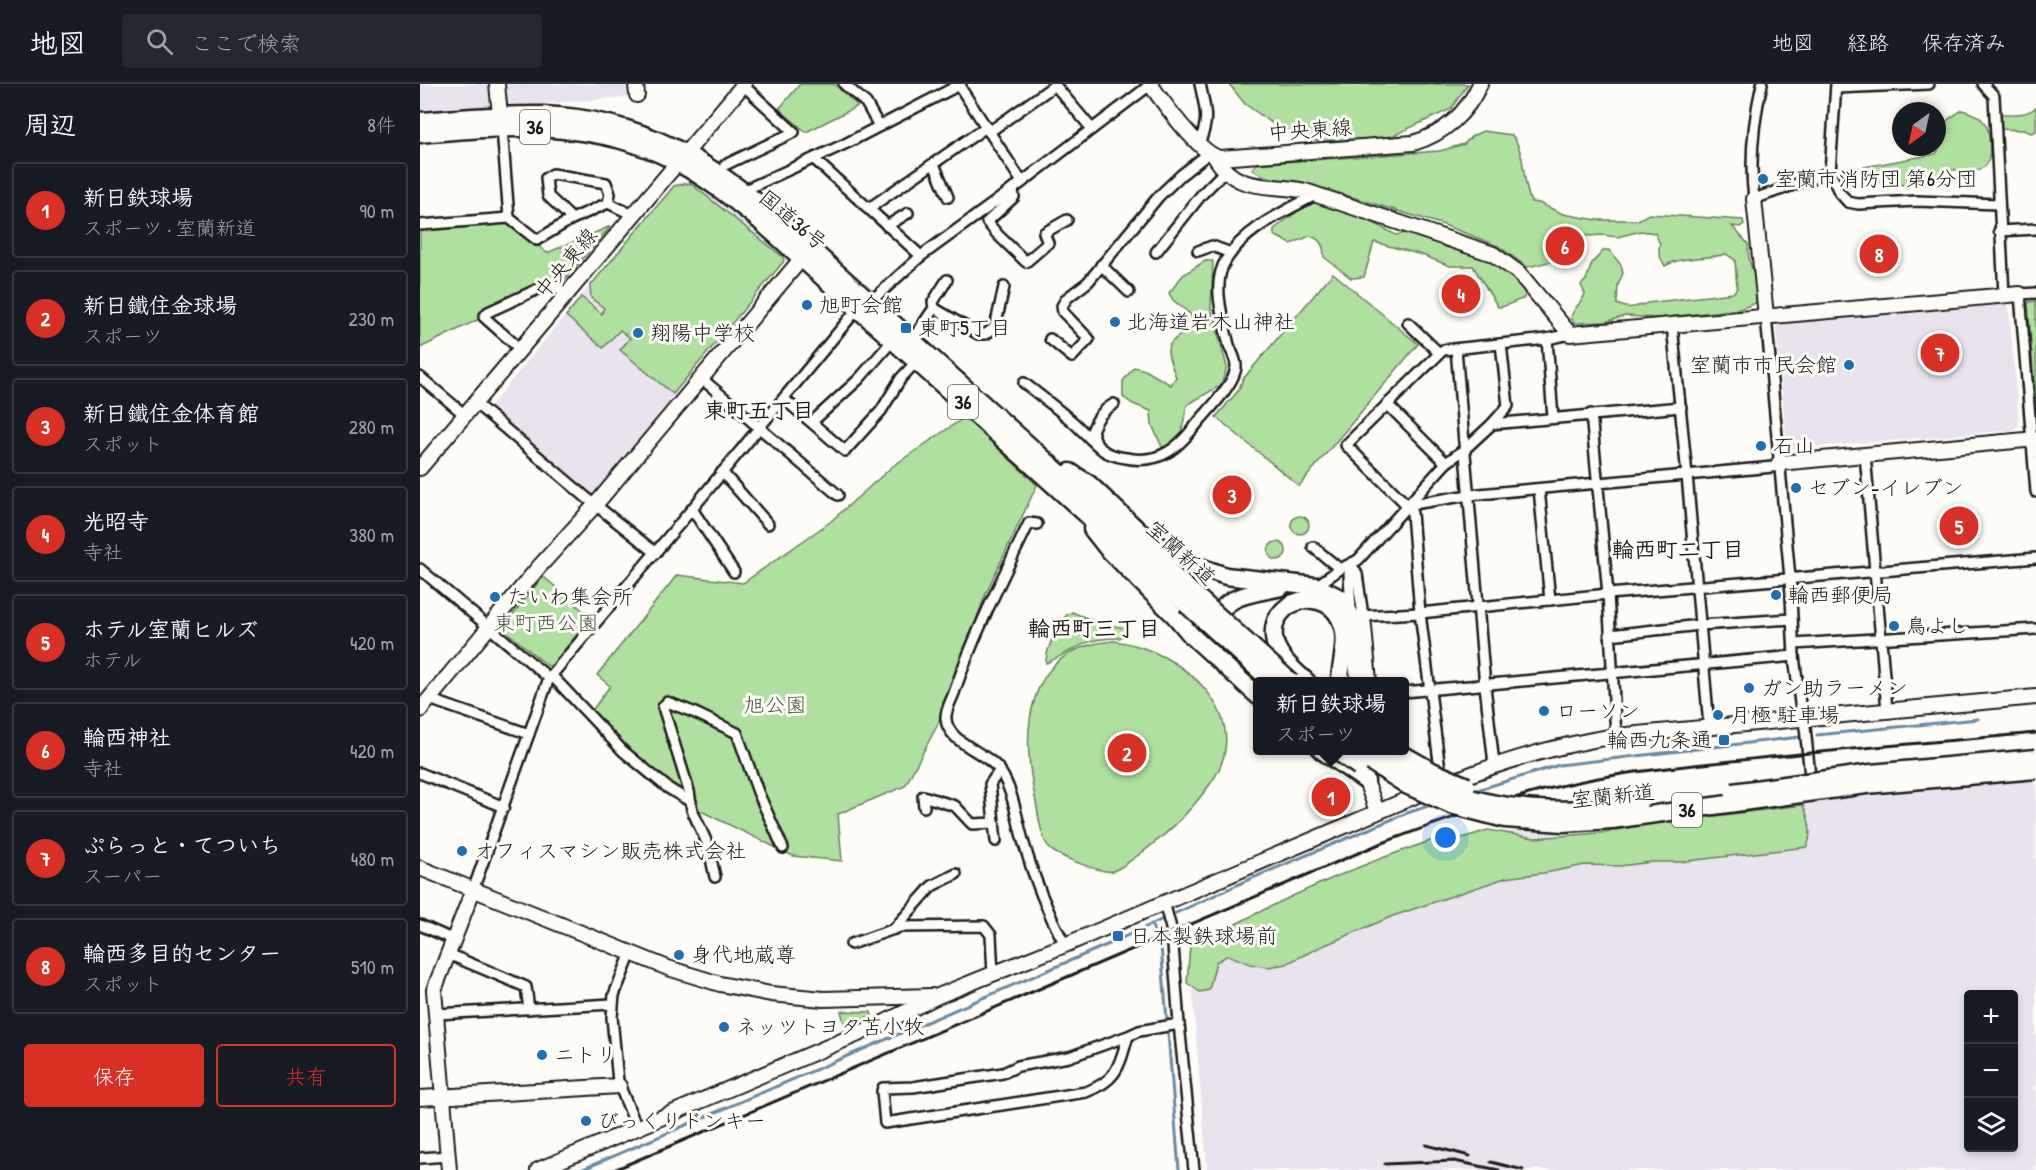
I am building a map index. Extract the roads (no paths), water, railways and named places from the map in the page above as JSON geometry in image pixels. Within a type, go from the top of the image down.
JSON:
[{"type":"highway","name":"国道36号","points":[[420,134],[546,116],[615,126],[649,137],[681,157],[745,190],[864,305],[893,340],[1067,496]]},
{"type":"highway","name":"国道36号","points":[[420,121],[501,122]]},
{"type":"highway","name":"国道36号","points":[[681,157],[802,258],[912,340],[1042,458]]},
{"type":"highway","points":[[1042,458],[1089,484],[1141,533],[1180,560],[1226,576],[1316,586],[1340,598],[1358,616]]},
{"type":"highway","name":"室蘭新道","points":[[1042,458],[1185,605],[1285,677]]},
{"type":"highway","name":"室蘭新道","points":[[1067,496],[1185,605],[1267,677]]},
{"type":"highway","points":[[1253,679],[1222,650],[1214,631],[1215,621],[1222,610],[1237,597],[1291,584]]},
{"type":"highway","points":[[1303,677],[1280,653],[1275,643],[1274,632],[1282,611],[1292,603],[1305,599],[1321,601],[1332,608],[1340,618],[1344,629],[1340,677]]},
{"type":"highway","points":[[1185,605],[1191,635],[1253,692]]},
{"type":"highway","points":[[1328,755],[1366,781]]},
{"type":"highway","points":[[1342,755],[1422,804],[1465,820],[1499,827],[1548,831],[1582,828],[1611,820]]},
{"type":"highway","name":"室蘭新道","points":[[1360,755],[1408,786],[1430,797],[1467,810],[1527,822],[1573,823],[1611,820],[1866,785],[2036,770]]},
{"type":"highway","name":"室蘭新道","points":[[1382,755],[1431,784],[1469,798],[1511,807],[1568,811],[1650,804],[1881,772],[2036,758]]},
{"type":"highway","points":[[1404,755],[1432,771],[1463,784],[1497,795],[1568,811]]},
{"type":"street","points":[[497,84],[509,218]]},
{"type":"street","points":[[725,165],[794,132],[743,84]]},
{"type":"street","name":"中央東線","points":[[420,468],[743,84]]},
{"type":"street","points":[[843,84],[866,103],[879,126]]},
{"type":"street","points":[[745,190],[814,159],[959,84],[1022,182]]},
{"type":"street","points":[[420,1158],[448,1163],[436,1014],[427,990],[454,940],[549,678],[864,305],[921,256],[1150,84],[1174,115],[1225,171],[1237,179],[1250,185],[1291,188],[1317,194],[1493,254],[1519,273],[1570,334]]},
{"type":"street","points":[[1050,339],[1072,357],[1089,339],[1063,312],[1062,306],[1067,298],[1088,282],[1159,196],[1181,175],[1202,160],[1208,151],[1204,132],[1207,118],[1200,84]]},
{"type":"street","name":"中央東線","points":[[1208,151],[1228,158],[1413,143],[1449,126],[1469,105],[1480,84]]},
{"type":"street","points":[[1762,84],[1754,118],[1751,177],[1790,578],[1794,656],[1804,717],[1812,799]]},
{"type":"street","points":[[1929,84],[1836,86],[1830,172],[1839,192],[1848,202],[1858,204],[1917,201],[1998,204]]},
{"type":"street","points":[[1983,84],[1994,96],[2004,295]]},
{"type":"street","points":[[868,209],[1055,85],[1092,129]]},
{"type":"street","points":[[814,159],[921,256]]},
{"type":"street","points":[[934,164],[948,197]]},
{"type":"street","points":[[1156,252],[1202,194],[1225,171]]},
{"type":"street","points":[[1754,199],[1830,172]]},
{"type":"street","points":[[572,219],[548,196],[546,178],[553,174],[606,183],[610,194],[608,203]]},
{"type":"street","points":[[1013,189],[1014,197],[987,222],[1026,262],[1048,243],[1044,233],[1067,220]]},
{"type":"street","points":[[1024,383],[1105,451],[1120,457],[1154,459],[1175,448],[1202,419],[1230,381],[1236,365],[1223,317],[1219,289],[1220,274],[1225,261],[1246,237],[1317,194]]},
{"type":"street","points":[[420,225],[509,218],[537,240],[572,219],[608,203],[633,215]]},
{"type":"street","points":[[887,226],[908,213]]},
{"type":"street","points":[[1999,231],[2036,230]]},
{"type":"street","points":[[1198,251],[1212,246],[1231,254]]},
{"type":"street","points":[[529,734],[424,704],[538,568],[596,504],[802,258]]},
{"type":"street","points":[[1101,265],[1129,292]]},
{"type":"street","points":[[912,340],[934,308],[933,302],[947,280]]},
{"type":"street","points":[[520,349],[484,317],[488,312],[549,284],[553,284],[567,294]]},
{"type":"street","points":[[934,308],[978,334],[986,334],[994,328],[996,323],[1004,287]]},
{"type":"street","points":[[1443,785],[1420,613],[1412,513],[1407,505],[1346,445],[1439,353],[1456,348],[1547,339],[1570,334],[2036,293]]},
{"type":"street","points":[[2020,294],[2036,492]]},
{"type":"street","points":[[1408,323],[1439,353]]},
{"type":"street","points":[[1672,325],[1708,726]]},
{"type":"street","points":[[1547,339],[1553,418]]},
{"type":"street","points":[[812,422],[859,379],[893,340]]},
{"type":"street","points":[[1316,586],[1340,569],[1358,560],[1446,463],[1465,449],[1508,406],[1501,344]]},
{"type":"street","points":[[1456,348],[1485,686],[1494,764]]},
{"type":"street","points":[[784,399],[845,451],[881,411],[901,378],[917,361]]},
{"type":"street","points":[[420,377],[465,415]]},
{"type":"street","points":[[701,378],[838,495]]},
{"type":"street","points":[[475,403],[588,499],[656,553]]},
{"type":"street","points":[[1097,444],[1092,430],[1100,414],[1114,404]]},
{"type":"street","points":[[1387,404],[1446,463]]},
{"type":"street","points":[[1492,424],[1681,407]]},
{"type":"street","points":[[1591,414],[1608,594],[1616,736]]},
{"type":"street","points":[[1407,505],[1469,495],[1773,467],[1779,463],[1865,454],[2033,440]]},
{"type":"street","points":[[1865,454],[1887,710]]},
{"type":"street","points":[[722,472],[768,524]]},
{"type":"street","points":[[1539,489],[1550,600]]},
{"type":"street","points":[[692,509],[734,572]]},
{"type":"street","points":[[1037,524],[1029,523],[987,608],[946,714],[946,720],[955,737],[993,762],[1000,770],[1047,910],[1065,945]]},
{"type":"street","points":[[1313,546],[1340,569]]},
{"type":"street","points":[[1358,616],[1420,613],[1608,594],[2036,558]]},
{"type":"street","points":[[1351,564],[1349,574],[1368,677]]},
{"type":"street","points":[[420,569],[549,678],[555,679],[623,751],[668,788],[691,802]]},
{"type":"street","points":[[1358,616],[1358,677]]},
{"type":"street","points":[[1610,635],[1700,625],[1792,619]]},
{"type":"street","points":[[1794,644],[2036,629]]},
{"type":"street","points":[[1409,692],[1794,656]]},
{"type":"street","points":[[538,1170],[877,1026],[938,996],[1065,945],[1494,764],[1566,744],[1616,736],[2036,697]]},
{"type":"street","points":[[715,877],[708,845],[692,810],[663,706],[667,702],[737,733],[758,792],[783,848]]},
{"type":"street","points":[[1364,755],[1366,781],[1381,810]]},
{"type":"street","points":[[1374,755],[1375,784],[1381,810]]},
{"type":"street","points":[[996,841],[990,784],[1000,770]]},
{"type":"street","points":[[420,773],[504,807]]},
{"type":"street","points":[[924,807],[923,796],[955,806],[972,824],[994,823]]},
{"type":"street","points":[[420,868],[631,953],[702,979],[771,994],[841,999],[938,996]]},
{"type":"street","points":[[894,929],[932,886],[956,874]]},
{"type":"street","points":[[1164,902],[1172,932],[1171,1025],[1194,1170]]},
{"type":"street","points":[[420,925],[454,940]]},
{"type":"street","points":[[851,945],[900,927],[984,926],[990,935],[993,975]]},
{"type":"street","points":[[631,953],[612,1004],[619,1086],[637,1128]]},
{"type":"street","points":[[448,954],[526,987],[529,1009]]},
{"type":"street","points":[[436,1014],[612,1004]]},
{"type":"street","points":[[1128,1036],[1118,1067],[1111,1079],[1102,1086],[1086,1092],[885,1123],[883,1088],[913,1087],[1003,1073],[1018,1066],[1069,1057],[1139,1031],[1171,1025]]},
{"type":"street","points":[[420,1098],[619,1086]]},
{"type":"waterway","points":[[1817,735],[1978,719]]},
{"type":"waterway","points":[[1474,791],[1559,765],[1800,737]]},
{"type":"waterway","points":[[1176,913],[1248,880],[1407,813],[1434,804]]},
{"type":"waterway","points":[[581,1170],[1163,919]]},
{"type":"waterway","points":[[1151,924],[1161,946],[1179,1170]]},
{"type":"railway","points":[[614,1170],[1377,845],[1486,807],[1570,784],[1652,770],[1816,752],[2036,733]]},
{"type":"railway","points":[[1426,1145],[1470,1156]]},
{"type":"railway","points":[[1385,1164],[1454,1161],[1499,1170]]},
{"type":"railway","points":[[1491,1162],[1523,1170]]},
{"type":"place","name":"室蘭市消防団 第6分団","points":[[1763,179]]},
{"type":"place","name":"輪西神社","points":[[1565,246]]},
{"type":"place","name":"輪西多目的センター","points":[[1879,254]]},
{"type":"place","name":"光昭寺","points":[[1461,294]]},
{"type":"place","name":"旭町会館","points":[[807,305]]},
{"type":"place","name":"北海道岩木山神社","points":[[1115,322]]},
{"type":"place","name":"東町5丁目","points":[[906,328]]},
{"type":"place","name":"翔陽中学校","points":[[638,333]]},
{"type":"place","name":"ぷらっと・てついち","points":[[1940,353]]},
{"type":"place","name":"室蘭市市民会館","points":[[1849,365]]},
{"type":"place","name":"石山","points":[[1761,446]]},
{"type":"place","name":"セブン-イレブン","points":[[1796,488]]},
{"type":"place","name":"新日鐵住金体育館","points":[[1232,495]]},
{"type":"place","name":"ホテル室蘭ヒルズ","points":[[1959,526]]},
{"type":"place","name":"輪西郵便局","points":[[1776,595]]},
{"type":"place","name":"たいわ集会所","points":[[495,597]]},
{"type":"place","name":"鳥よし","points":[[1894,626]]},
{"type":"place","name":"ガン助ラーメン","points":[[1749,688]]},
{"type":"place","name":"ローソン","points":[[1544,711]]},
{"type":"place","name":"月極 駐車場","points":[[1718,715]]},
{"type":"place","name":"輪西九条通","points":[[1724,740]]},
{"type":"place","name":"新日鐵住金球場","points":[[1127,753]]},
{"type":"place","name":"新日鉄球場","points":[[1331,797]]},
{"type":"place","name":"オフィスマシン販売株式会社","points":[[462,851]]},
{"type":"place","name":"日本製鉄球場前","points":[[1118,936]]},
{"type":"place","name":"身代地蔵尊","points":[[679,955]]},
{"type":"place","name":"ネッツトヨタ苫小牧","points":[[724,1027]]},
{"type":"place","name":"ニトリ","points":[[542,1055]]},
{"type":"place","name":"びっくりドンキー","points":[[586,1121]]},
{"type":"district","name":"東町五丁目","points":[[759,410]]},
{"type":"district","name":"輪西町二丁目","points":[[1678,549]]},
{"type":"district","name":"輪西町三丁目","points":[[1094,628]]},
{"type":"park label","name":"東町西公園","points":[[546,623]]},
{"type":"park label","name":"旭公園","points":[[775,705]]}]
